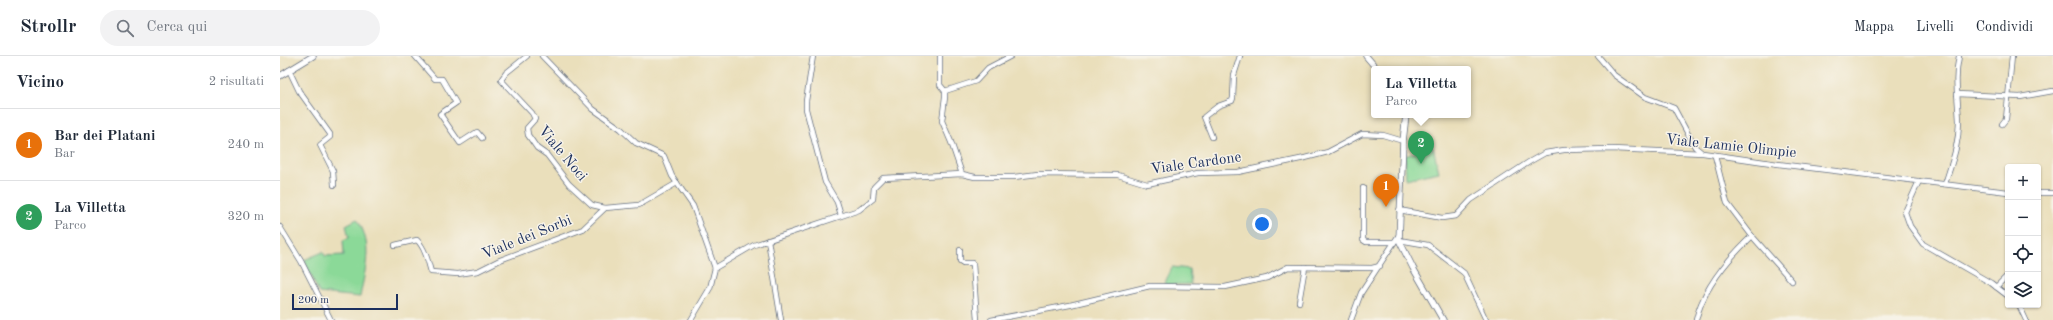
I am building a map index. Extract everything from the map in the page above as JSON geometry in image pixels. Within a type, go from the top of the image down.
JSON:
[{"type":"main road","points":[[280,76],[312,56]]},
{"type":"main road","points":[[1366,56],[1374,66]]},
{"type":"main road","points":[[1406,118],[1398,239],[1443,320]]},
{"type":"street","points":[[415,56],[435,79],[442,79],[456,102],[440,114],[460,143],[477,132],[482,138]]},
{"type":"street","name":"Viale Noci","points":[[527,56],[506,73],[501,80],[532,113],[535,119],[527,128],[528,135],[537,148],[547,154],[569,184],[592,205],[605,208]]},
{"type":"street","points":[[542,56],[593,109],[621,129],[636,143],[664,156],[677,183],[693,206],[715,268],[710,288],[690,320]]},
{"type":"street","points":[[813,56],[806,109],[825,182],[837,202],[842,215]]},
{"type":"street","points":[[940,56],[940,84],[944,91],[942,121],[962,174]]},
{"type":"street","points":[[944,91],[976,81],[988,68],[1011,56]]},
{"type":"street","points":[[1212,137],[1204,117],[1218,106],[1232,101],[1234,75],[1240,56]]},
{"type":"street","points":[[1598,56],[1614,75],[1644,97],[1674,108],[1695,147],[1703,153]]},
{"type":"street","points":[[1945,184],[1956,150],[1959,122],[1955,72],[1959,56]]},
{"type":"street","points":[[2002,124],[2006,119],[2012,56]]},
{"type":"street","points":[[289,70],[310,108],[330,134],[330,137],[320,144],[333,171],[334,185]]},
{"type":"street","points":[[1957,94],[2031,96],[2053,93]]},
{"type":"street","name":"Viale Cardone","points":[[715,268],[754,245],[860,210],[872,199],[874,187],[883,178],[962,174],[976,177],[1014,177],[1038,174],[1118,175],[1147,184],[1198,173],[1238,172],[1305,158],[1328,152],[1362,134],[1383,135],[1403,141]]},
{"type":"street","name":"Viale Lamie Olimpie","points":[[1400,210],[1442,218],[1456,216],[1471,200],[1514,171],[1545,153],[1564,150],[1612,149],[1703,153],[1716,156],[2005,192]]},
{"type":"street","points":[[1716,156],[1727,203],[1752,236],[1792,281]]},
{"type":"street","points":[[1919,181],[1905,212],[1910,226],[1923,244],[2005,294]]},
{"type":"street","points":[[605,208],[639,204],[677,183]]},
{"type":"street","points":[[1363,188],[1363,240],[1366,242],[1398,239],[1428,245],[1464,273],[1486,320]]},
{"type":"street","points":[[2041,193],[2053,193]]},
{"type":"street","name":"Viale dei Sorbi","points":[[395,245],[417,240],[421,243],[431,272],[458,274],[478,271],[500,260],[583,229],[605,208]]},
{"type":"street","points":[[280,227],[301,261],[330,320]]},
{"type":"street","points":[[1696,320],[1699,306],[1732,256],[1752,236]]},
{"type":"street","points":[[1351,320],[1361,293],[1398,239]]},
{"type":"street","points":[[768,240],[782,320]]},
{"type":"street","points":[[960,250],[960,261],[963,263],[973,264],[977,320]]},
{"type":"street","points":[[991,320],[1070,305],[1150,286],[1225,287],[1267,278],[1288,267],[1372,268],[1380,266]]},
{"type":"street","points":[[1299,302],[1305,267]]},
{"type":"street","points":[[1996,287],[2005,278]]},
{"type":"street","points":[[2020,308],[2026,320]]},
{"type":"green space","points":[[1433,147],[1439,172],[1406,179],[1405,156]]},
{"type":"green space","points":[[357,219],[362,229],[367,248],[366,267],[360,297],[319,293],[304,260],[323,252],[325,256],[344,255],[343,240],[349,238],[346,225]]},
{"type":"green space","points":[[1172,267],[1189,269],[1191,284],[1164,285]]},
{"type":"place","name":"La Villetta","points":[[1421,164]]},
{"type":"place","name":"Bar dei Platani","points":[[1386,207]]}]
